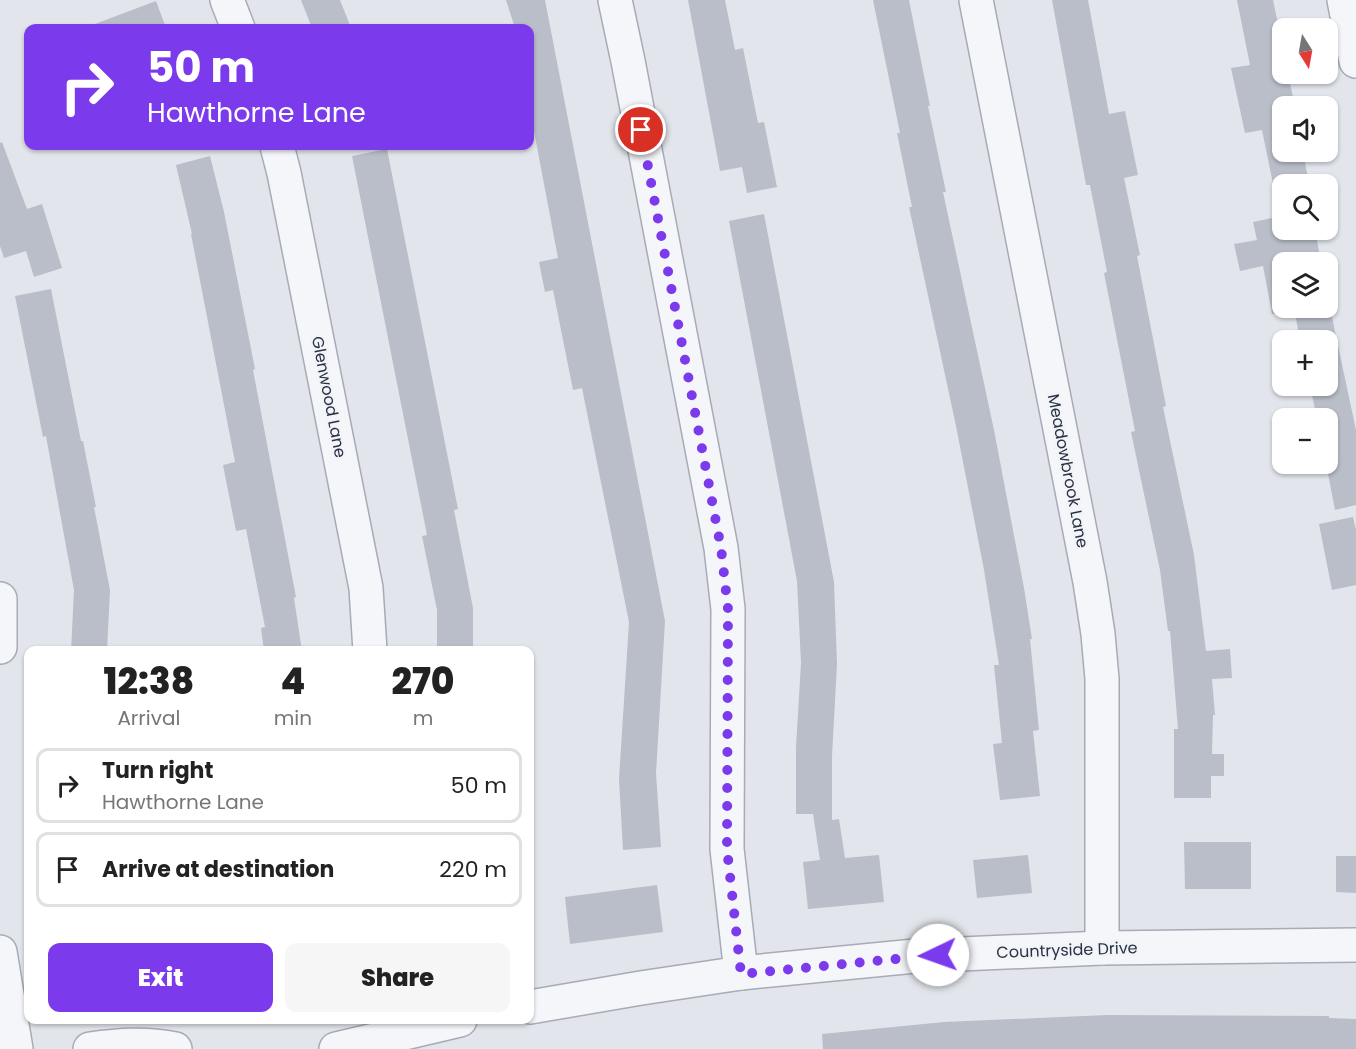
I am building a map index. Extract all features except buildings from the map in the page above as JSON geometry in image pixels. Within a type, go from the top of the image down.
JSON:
[{"type":"street","points":[[227,0],[236,24]]},
{"type":"street","points":[[615,0],[631,73],[721,548],[728,609],[727,849],[741,974]]},
{"type":"street","name":"Meadowbrook Lane","points":[[976,0],[1090,582],[1098,634],[1104,740],[1102,948]]},
{"type":"street","points":[[1344,0],[1356,61]]},
{"type":"street","name":"Glenwood Lane","points":[[278,150],[366,588],[370,646]]},
{"type":"street","points":[[0,600],[0,647]]},
{"type":"street","name":"Countryside Drive","points":[[534,1006],[741,974],[915,956],[1102,948],[1356,945]]},
{"type":"street","points":[[0,952],[16,1049]]},
{"type":"street","points":[[336,1049],[381,1029],[425,1024]]},
{"type":"street","points":[[90,1049],[120,1044],[175,1049]]},
{"type":"route","points":[[641,130],[721,548],[726,588],[728,609],[727,849],[741,974],[938,955]]}]
